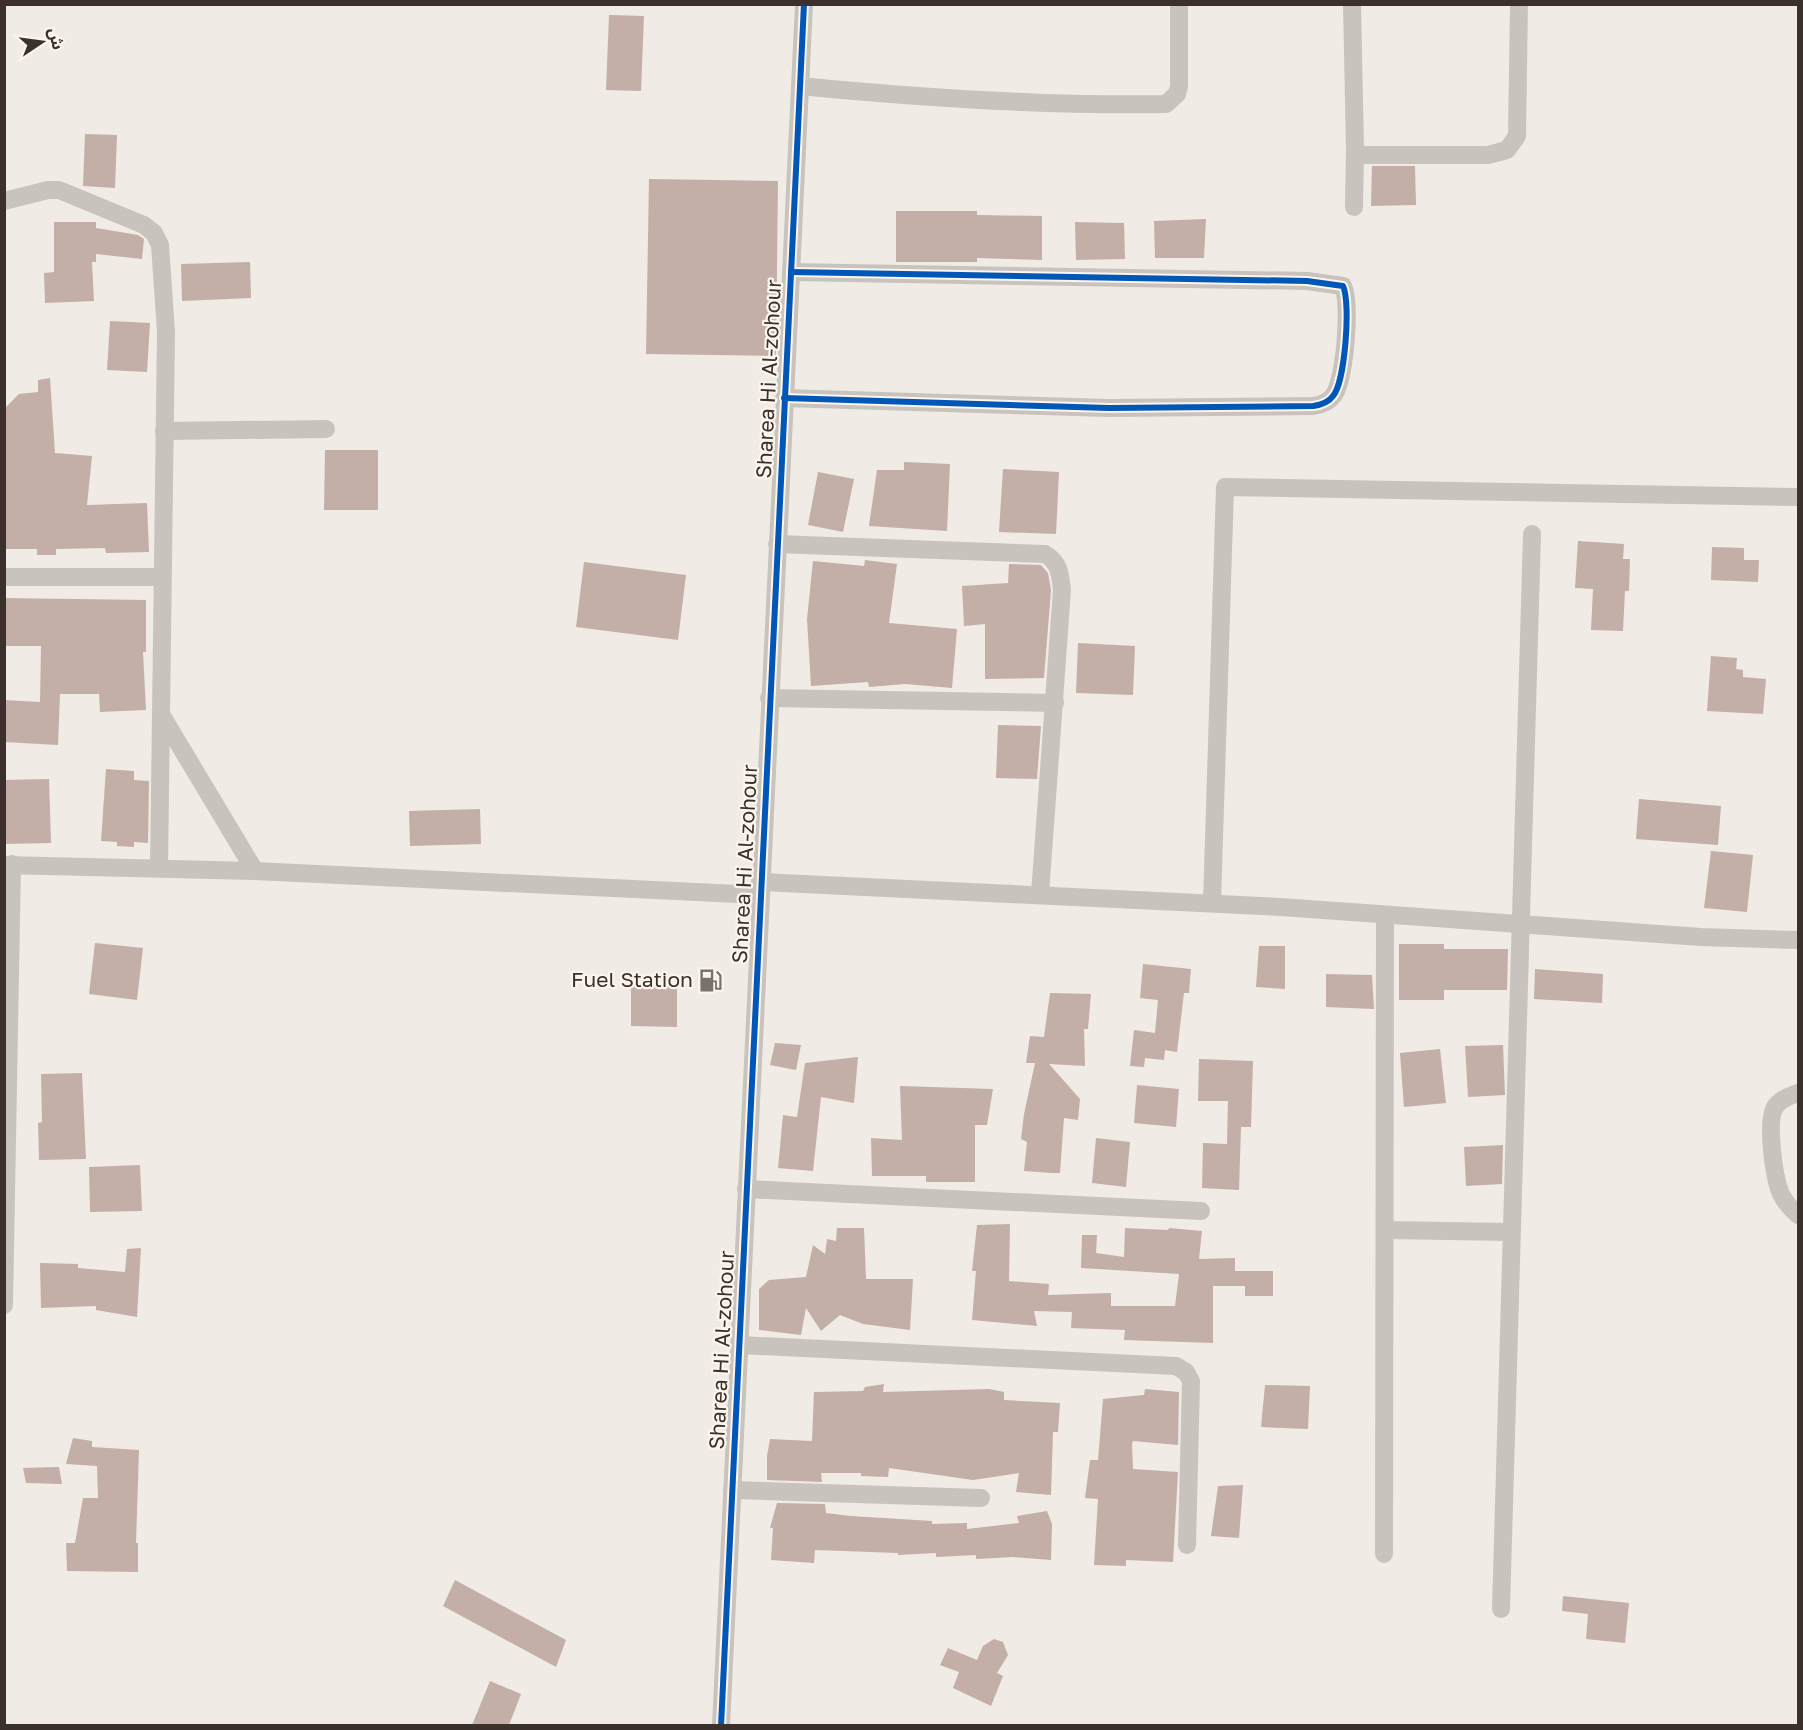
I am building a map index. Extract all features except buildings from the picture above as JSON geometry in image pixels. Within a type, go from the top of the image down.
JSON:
[{"type":"street","name":"Sharea Hi Al-zohour","points":[[721,1725],[804,4]]},
{"type":"street","points":[[800,86],[913,98],[1047,105],[1166,104],[1178,94],[1179,4]]},
{"type":"street","points":[[1352,4],[1354,207]]},
{"type":"street","points":[[1355,150],[1360,155],[1488,155],[1507,150],[1517,136],[1519,4]]},
{"type":"street","points":[[4,201],[48,190],[59,190],[144,225],[154,233],[163,262],[166,332],[159,868]]},
{"type":"street","points":[[784,398],[1109,408],[1313,406],[1326,404],[1335,395],[1341,378],[1345,338],[1345,291],[1343,286],[1337,284],[1207,278],[791,272]]},
{"type":"street","points":[[164,430],[326,429]]},
{"type":"street","points":[[1212,903],[1225,487],[1798,497]]},
{"type":"street","points":[[1501,1609],[1510,1232],[1522,925],[1532,534]]},
{"type":"street","points":[[777,544],[1045,554],[1054,560],[1060,569],[1062,590],[1040,894]]},
{"type":"street","points":[[4,577],[162,577]]},
{"type":"street","points":[[769,698],[1055,703]]},
{"type":"street","points":[[162,716],[255,871]]},
{"type":"street","points":[[4,1305],[8,865],[760,888],[1040,894],[1212,903],[1701,937],[1798,940]]},
{"type":"street","points":[[1384,1554],[1385,916]]},
{"type":"street","points":[[1798,1093],[1782,1100],[1774,1109],[1770,1128],[1780,1193],[1798,1215]]},
{"type":"street","points":[[746,1189],[1201,1211]]},
{"type":"street","points":[[1385,1230],[1510,1232]]},
{"type":"street","points":[[739,1345],[1176,1366],[1186,1372],[1191,1381],[1187,1545]]},
{"type":"street","points":[[732,1490],[981,1498]]},
{"type":"cycle path","points":[[721,1726],[804,4]]},
{"type":"cycle path","points":[[784,398],[1109,408],[1313,406],[1329,400],[1337,388],[1344,360],[1347,325],[1343,286],[1307,281],[791,272]]},
{"type":"place","name":"Fuel Station","points":[[711,980]]}]
